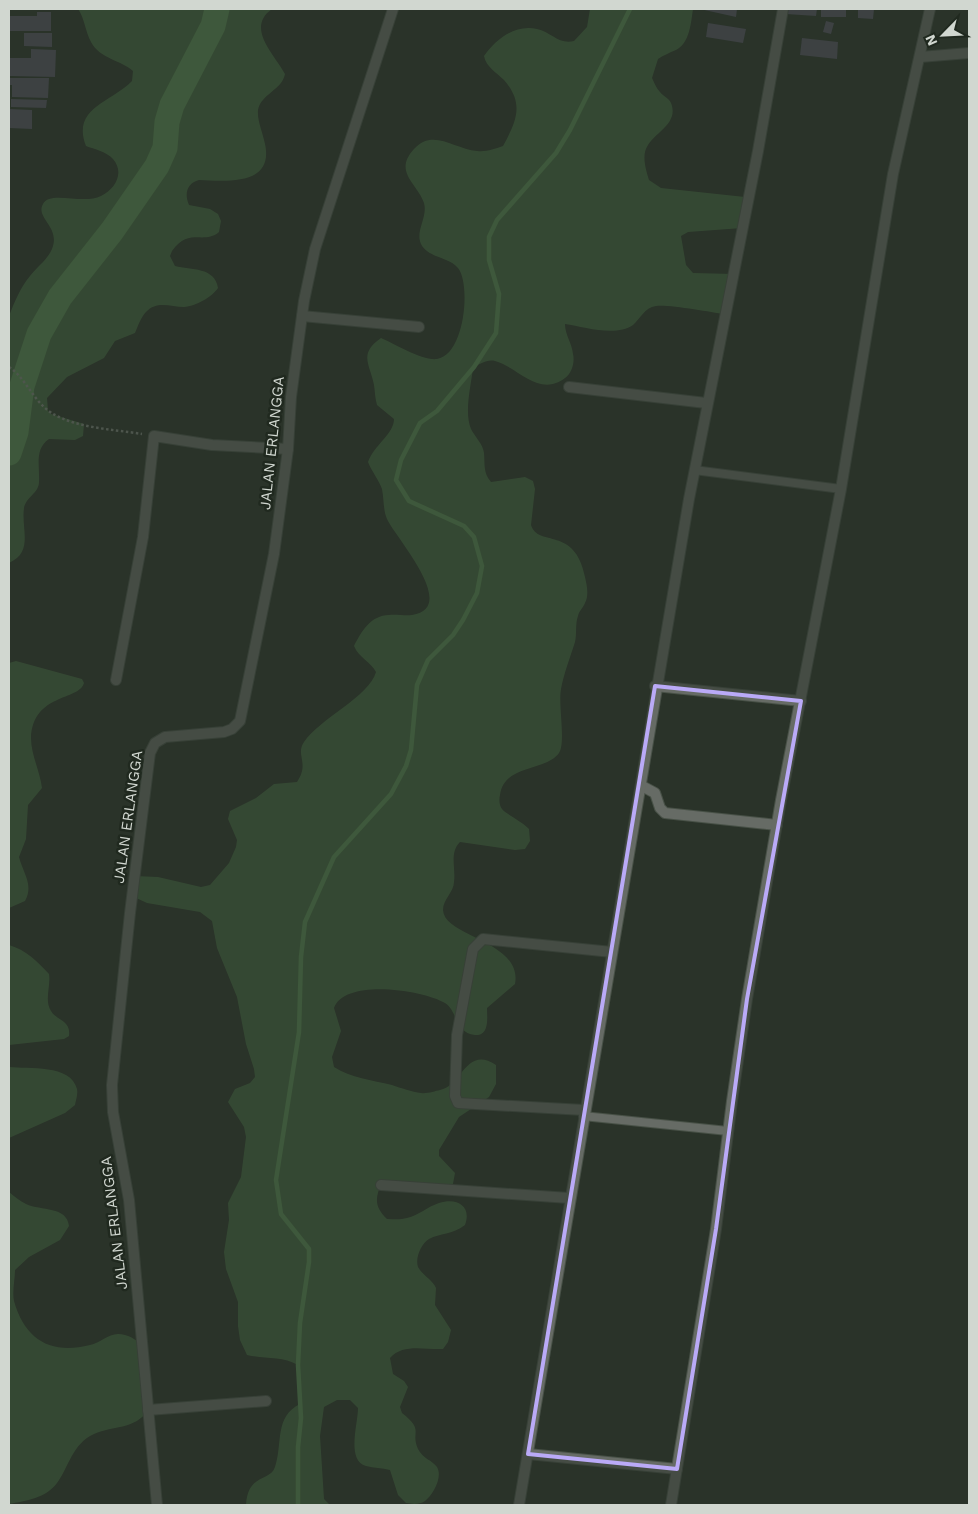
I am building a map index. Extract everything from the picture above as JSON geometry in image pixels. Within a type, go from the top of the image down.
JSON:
[{"type":"street","name":"JALAN ERLANGGA","points":[[156,1505],[129,1200],[113,1112],[112,1085],[130,913],[150,753],[152,746],[160,739],[224,732],[232,729],[240,721],[274,554],[288,449],[291,397],[302,316],[318,240],[393,9]]},
{"type":"street","points":[[519,1505],[569,1198],[642,786],[656,686],[694,470],[758,151],[783,9]]},
{"type":"street","points":[[671,1505],[716,1229],[747,998],[777,825],[841,489],[892,183],[930,9]]},
{"type":"street","points":[[920,58],[969,53]]},
{"type":"street","points":[[302,316],[419,327]]},
{"type":"street","points":[[569,387],[706,403]]},
{"type":"street","points":[[116,680],[143,537],[154,436],[212,445],[288,449]]},
{"type":"street","points":[[656,686],[801,701]]},
{"type":"street","points":[[642,786],[655,793],[660,808],[665,813],[777,825]]},
{"type":"street","points":[[584,1113],[458,1103],[455,1096],[457,1034],[474,949],[483,939],[612,952]]},
{"type":"street","points":[[381,1185],[569,1198]]},
{"type":"street","points":[[148,1410],[266,1401]]},
{"type":"street","points":[[528,1454],[677,1469]]},
{"type":"lane","points":[[694,470],[841,489]]},
{"type":"lane","points":[[584,1113],[728,1132]]},
{"type":"path","points":[[9,367],[19,375],[52,414],[66,420],[154,436]]},
{"type":"highlighted area","points":[[655,686],[801,701],[747,999],[716,1229],[677,1469],[528,1454]]},
{"type":"green space","points":[[78,9],[272,9],[264,16],[261,24],[262,33],[269,50],[285,74],[280,84],[263,100],[258,110],[266,158],[262,167],[255,174],[246,178],[222,181],[199,180],[189,186],[187,197],[189,205],[210,209],[218,214],[221,221],[219,232],[213,236],[184,240],[178,244],[170,256],[175,266],[195,269],[212,276],[218,288],[208,298],[194,305],[184,307],[159,305],[150,308],[143,316],[135,333],[115,341],[104,358],[67,377],[47,398],[48,411],[51,414],[84,424],[83,436],[75,440],[49,439],[41,448],[38,486],[24,508],[24,546],[17,558],[9,563],[9,316],[23,285],[52,249],[53,235],[42,214],[43,204],[52,198],[85,199],[101,196],[117,180],[117,164],[113,159],[104,153],[86,146],[83,133],[84,123],[96,107],[132,81],[133,71],[105,56],[95,48],[89,38]]},
{"type":"green space","points":[[590,9],[693,9],[687,37],[681,47],[658,59],[652,78],[656,87],[670,101],[673,110],[666,127],[648,145],[645,153],[645,162],[649,180],[661,188],[745,197],[742,228],[688,232],[681,236],[686,265],[693,273],[733,274],[724,314],[679,307],[656,306],[646,311],[633,325],[626,329],[609,331],[565,324],[574,357],[573,364],[565,378],[546,385],[537,383],[504,364],[495,361],[486,361],[473,368],[468,415],[471,429],[481,444],[484,453],[487,475],[491,482],[525,477],[533,481],[535,489],[531,525],[535,532],[541,536],[557,540],[573,550],[580,561],[586,580],[587,594],[577,619],[575,642],[561,689],[562,741],[559,753],[553,759],[509,778],[503,785],[500,795],[500,806],[529,829],[530,841],[525,849],[515,850],[460,842],[454,856],[454,886],[443,906],[447,919],[456,927],[496,949],[507,958],[514,970],[515,984],[487,1008],[487,1025],[483,1032],[475,1035],[464,1031],[449,1006],[445,1003],[420,994],[385,989],[368,990],[353,993],[341,999],[334,1008],[341,1031],[332,1057],[334,1067],[347,1074],[414,1092],[426,1093],[447,1087],[454,1082],[465,1068],[478,1060],[486,1060],[496,1065],[496,1084],[489,1097],[459,1117],[439,1150],[439,1156],[455,1173],[452,1189],[382,1182],[377,1197],[378,1206],[387,1219],[407,1218],[446,1201],[457,1202],[465,1208],[467,1218],[465,1225],[455,1231],[426,1241],[421,1248],[417,1260],[420,1270],[436,1288],[435,1305],[451,1330],[448,1342],[443,1349],[415,1348],[401,1350],[390,1358],[393,1374],[404,1381],[408,1387],[400,1407],[402,1413],[415,1428],[418,1449],[437,1467],[439,1476],[434,1490],[425,1501],[418,1504],[406,1503],[398,1495],[390,1470],[366,1466],[356,1457],[354,1441],[358,1408],[350,1400],[337,1400],[324,1407],[320,1436],[324,1499],[329,1504],[334,1505],[246,1505],[251,1488],[259,1480],[269,1475],[275,1467],[283,1423],[292,1409],[300,1404],[298,1365],[279,1359],[247,1355],[240,1340],[238,1302],[226,1269],[224,1252],[229,1220],[228,1203],[241,1177],[246,1137],[244,1127],[228,1102],[235,1089],[250,1083],[255,1077],[254,1069],[246,1044],[237,997],[217,948],[212,921],[200,912],[147,903],[132,896],[134,876],[158,877],[201,887],[210,885],[229,863],[236,847],[237,840],[228,819],[230,811],[256,798],[274,784],[297,782],[302,770],[301,751],[304,742],[311,733],[354,699],[372,681],[376,672],[354,646],[363,630],[372,621],[383,616],[412,615],[425,610],[429,600],[427,586],[411,555],[387,519],[382,489],[368,462],[391,430],[394,419],[377,405],[367,360],[370,349],[381,338],[409,352],[431,359],[437,359],[446,355],[454,345],[459,333],[463,318],[464,288],[462,276],[458,268],[454,264],[428,252],[421,244],[419,234],[425,208],[421,196],[408,177],[406,164],[408,157],[414,149],[421,143],[429,140],[444,141],[477,151],[487,151],[503,146],[515,121],[515,97],[504,80],[489,67],[484,56],[500,39],[507,34],[521,29],[537,29],[559,40],[574,41],[587,27]]},
{"type":"green space","points":[[16,661],[82,679],[84,683],[74,693],[56,700],[47,706],[39,713],[34,723],[31,744],[42,788],[28,805],[26,839],[19,857],[27,879],[27,895],[25,901],[9,908],[9,663]]},
{"type":"green space","points":[[9,945],[31,956],[49,974],[49,1007],[66,1024],[69,1036],[64,1039],[9,1045]]},
{"type":"green space","points":[[9,1067],[48,1069],[67,1075],[77,1089],[75,1105],[65,1113],[9,1138]]},
{"type":"green space","points":[[9,1192],[26,1204],[64,1215],[69,1226],[60,1240],[29,1257],[15,1270],[14,1301],[25,1326],[42,1341],[52,1346],[63,1348],[90,1345],[111,1335],[118,1334],[128,1336],[137,1341],[142,1345],[148,1410],[137,1421],[102,1431],[87,1438],[72,1456],[57,1483],[47,1492],[35,1498],[9,1504]]},
{"type":"building","points":[[700,9],[737,9],[736,17]]},
{"type":"building","points":[[786,9],[817,9],[816,16],[786,14]]},
{"type":"building","points":[[821,9],[846,9],[846,17],[821,17]]},
{"type":"building","points":[[858,9],[874,9],[873,19],[858,18]]},
{"type":"building","points":[[37,12],[51,12],[51,31],[9,31],[9,16],[37,16]]},
{"type":"building","points":[[826,21],[834,23],[831,34],[823,32]]},
{"type":"building","points":[[708,23],[746,29],[743,43],[706,37]]},
{"type":"building","points":[[24,33],[52,33],[52,47],[24,46]]},
{"type":"building","points":[[802,38],[838,42],[837,59],[800,55]]},
{"type":"building","points":[[31,49],[56,50],[55,77],[10,76],[9,58],[31,58]]},
{"type":"building","points":[[9,78],[49,78],[48,98],[12,97],[12,85],[9,85]]},
{"type":"building","points":[[11,99],[47,100],[46,108],[11,107]]},
{"type":"building","points":[[9,109],[32,110],[32,129],[9,128]]},
{"type":"waterway","points":[[9,453],[16,432],[22,386],[39,334],[60,297],[112,231],[157,166],[165,148],[167,122],[172,105],[213,26],[217,9]]},
{"type":"waterway","points":[[298,1505],[298,1447],[301,1418],[298,1365],[300,1323],[309,1262],[309,1249],[281,1214],[276,1180],[299,1032],[301,957],[305,922],[334,857],[391,794],[406,766],[411,750],[417,685],[428,660],[453,635],[463,620],[477,593],[482,566],[474,537],[464,526],[409,501],[396,480],[401,460],[420,423],[437,411],[474,367],[496,333],[499,294],[489,260],[489,237],[497,220],[556,153],[570,130],[630,9]]}]
